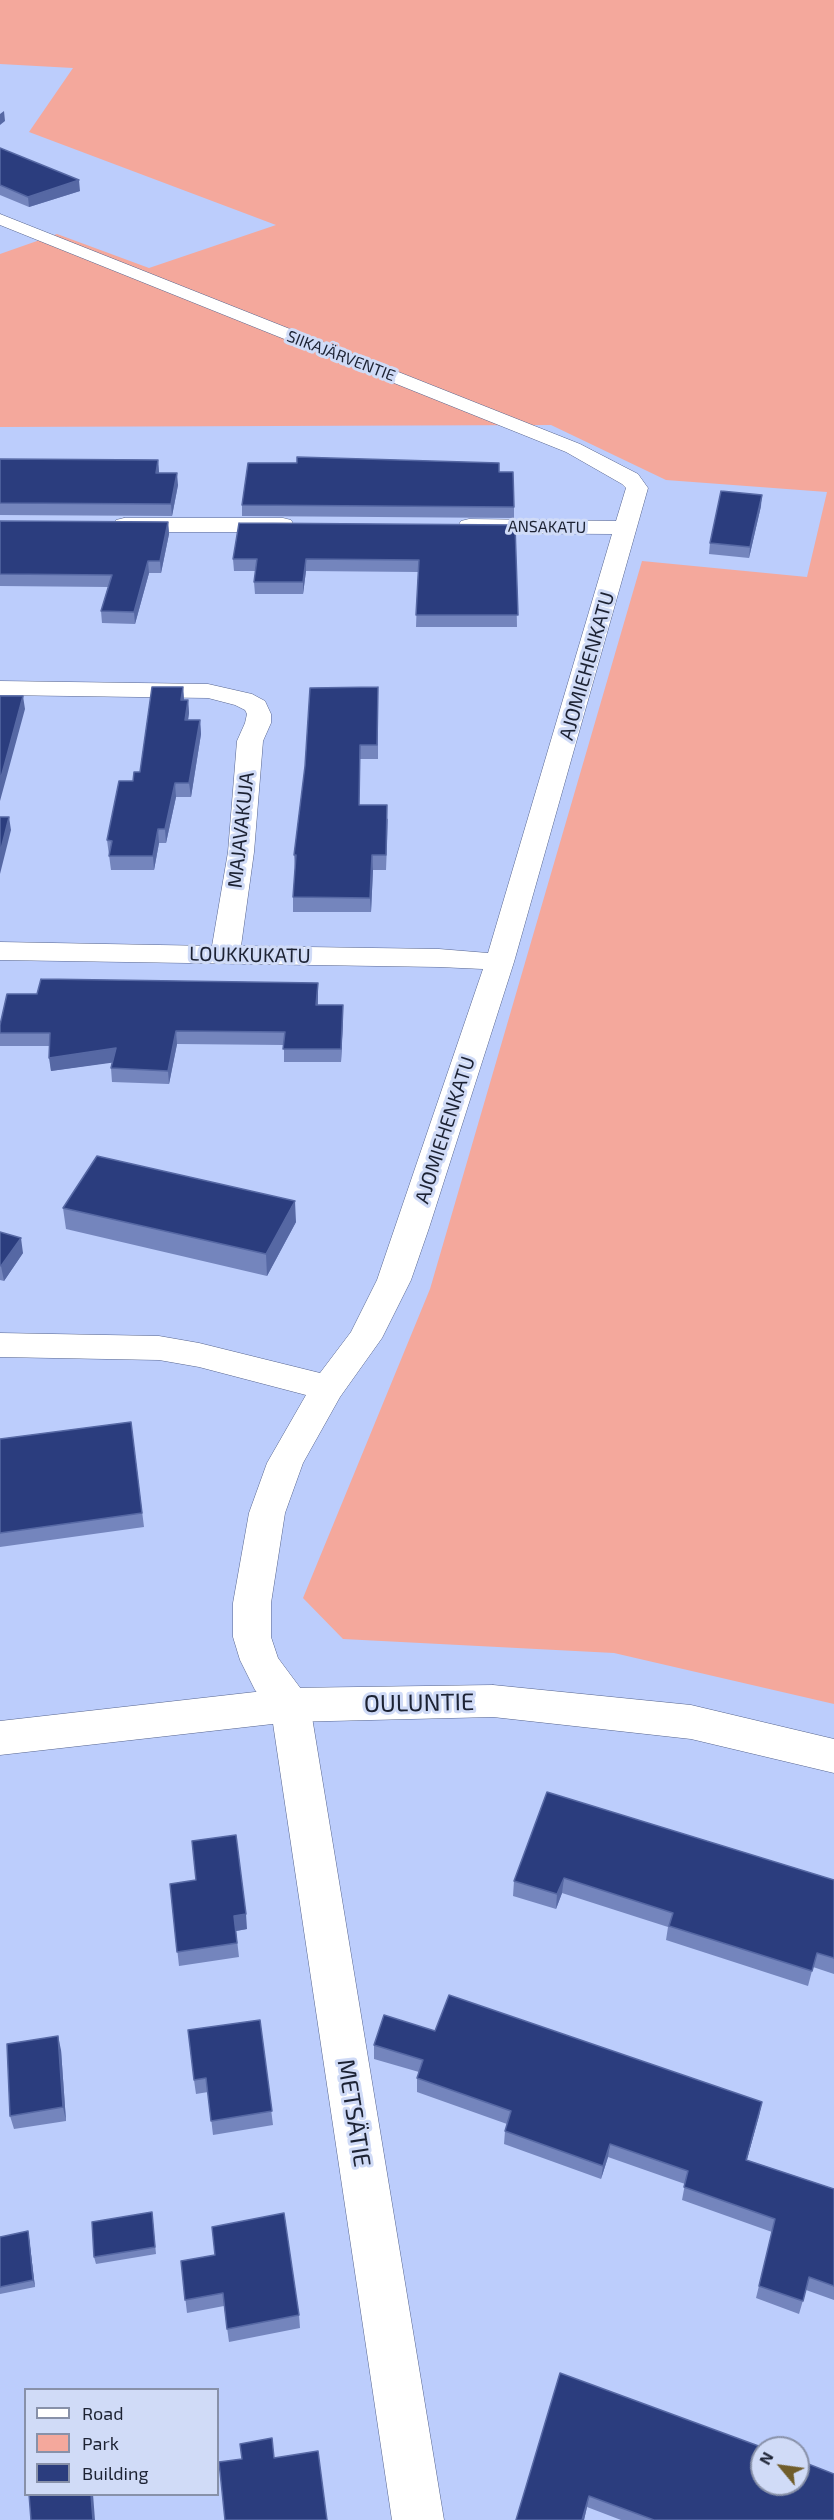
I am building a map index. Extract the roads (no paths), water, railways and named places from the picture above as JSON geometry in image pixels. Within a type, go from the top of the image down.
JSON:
[{"type":"street","name":"SIIKAJÄRVENTIE","points":[[0,219],[573,448],[630,479],[637,488],[627,528]]},
{"type":"street","points":[[103,525],[310,525]]},
{"type":"street","name":"ANSAKATU","points":[[452,526],[627,528]]},
{"type":"street","name":"AJOMIEHENKATU","points":[[290,1705],[269,1679],[259,1660],[252,1638],[252,1603],[267,1512],[285,1463],[305,1425],[328,1388],[365,1338],[394,1280],[500,962],[627,528]]},
{"type":"street","name":"MAJAVAKUJA","points":[[0,688],[208,691],[243,699],[256,706],[259,714],[258,723],[250,741],[241,852],[225,955]]},
{"type":"street","name":"LOUKKUKATU","points":[[0,951],[439,958],[500,962]]},
{"type":"street","points":[[0,1345],[159,1348],[199,1355],[328,1388]]},
{"type":"street","name":"OULUNTIE","points":[[0,1738],[290,1705],[493,1701],[691,1722],[834,1756]]},
{"type":"street","name":"METSÄTIE","points":[[290,1705],[418,2520]]}]
